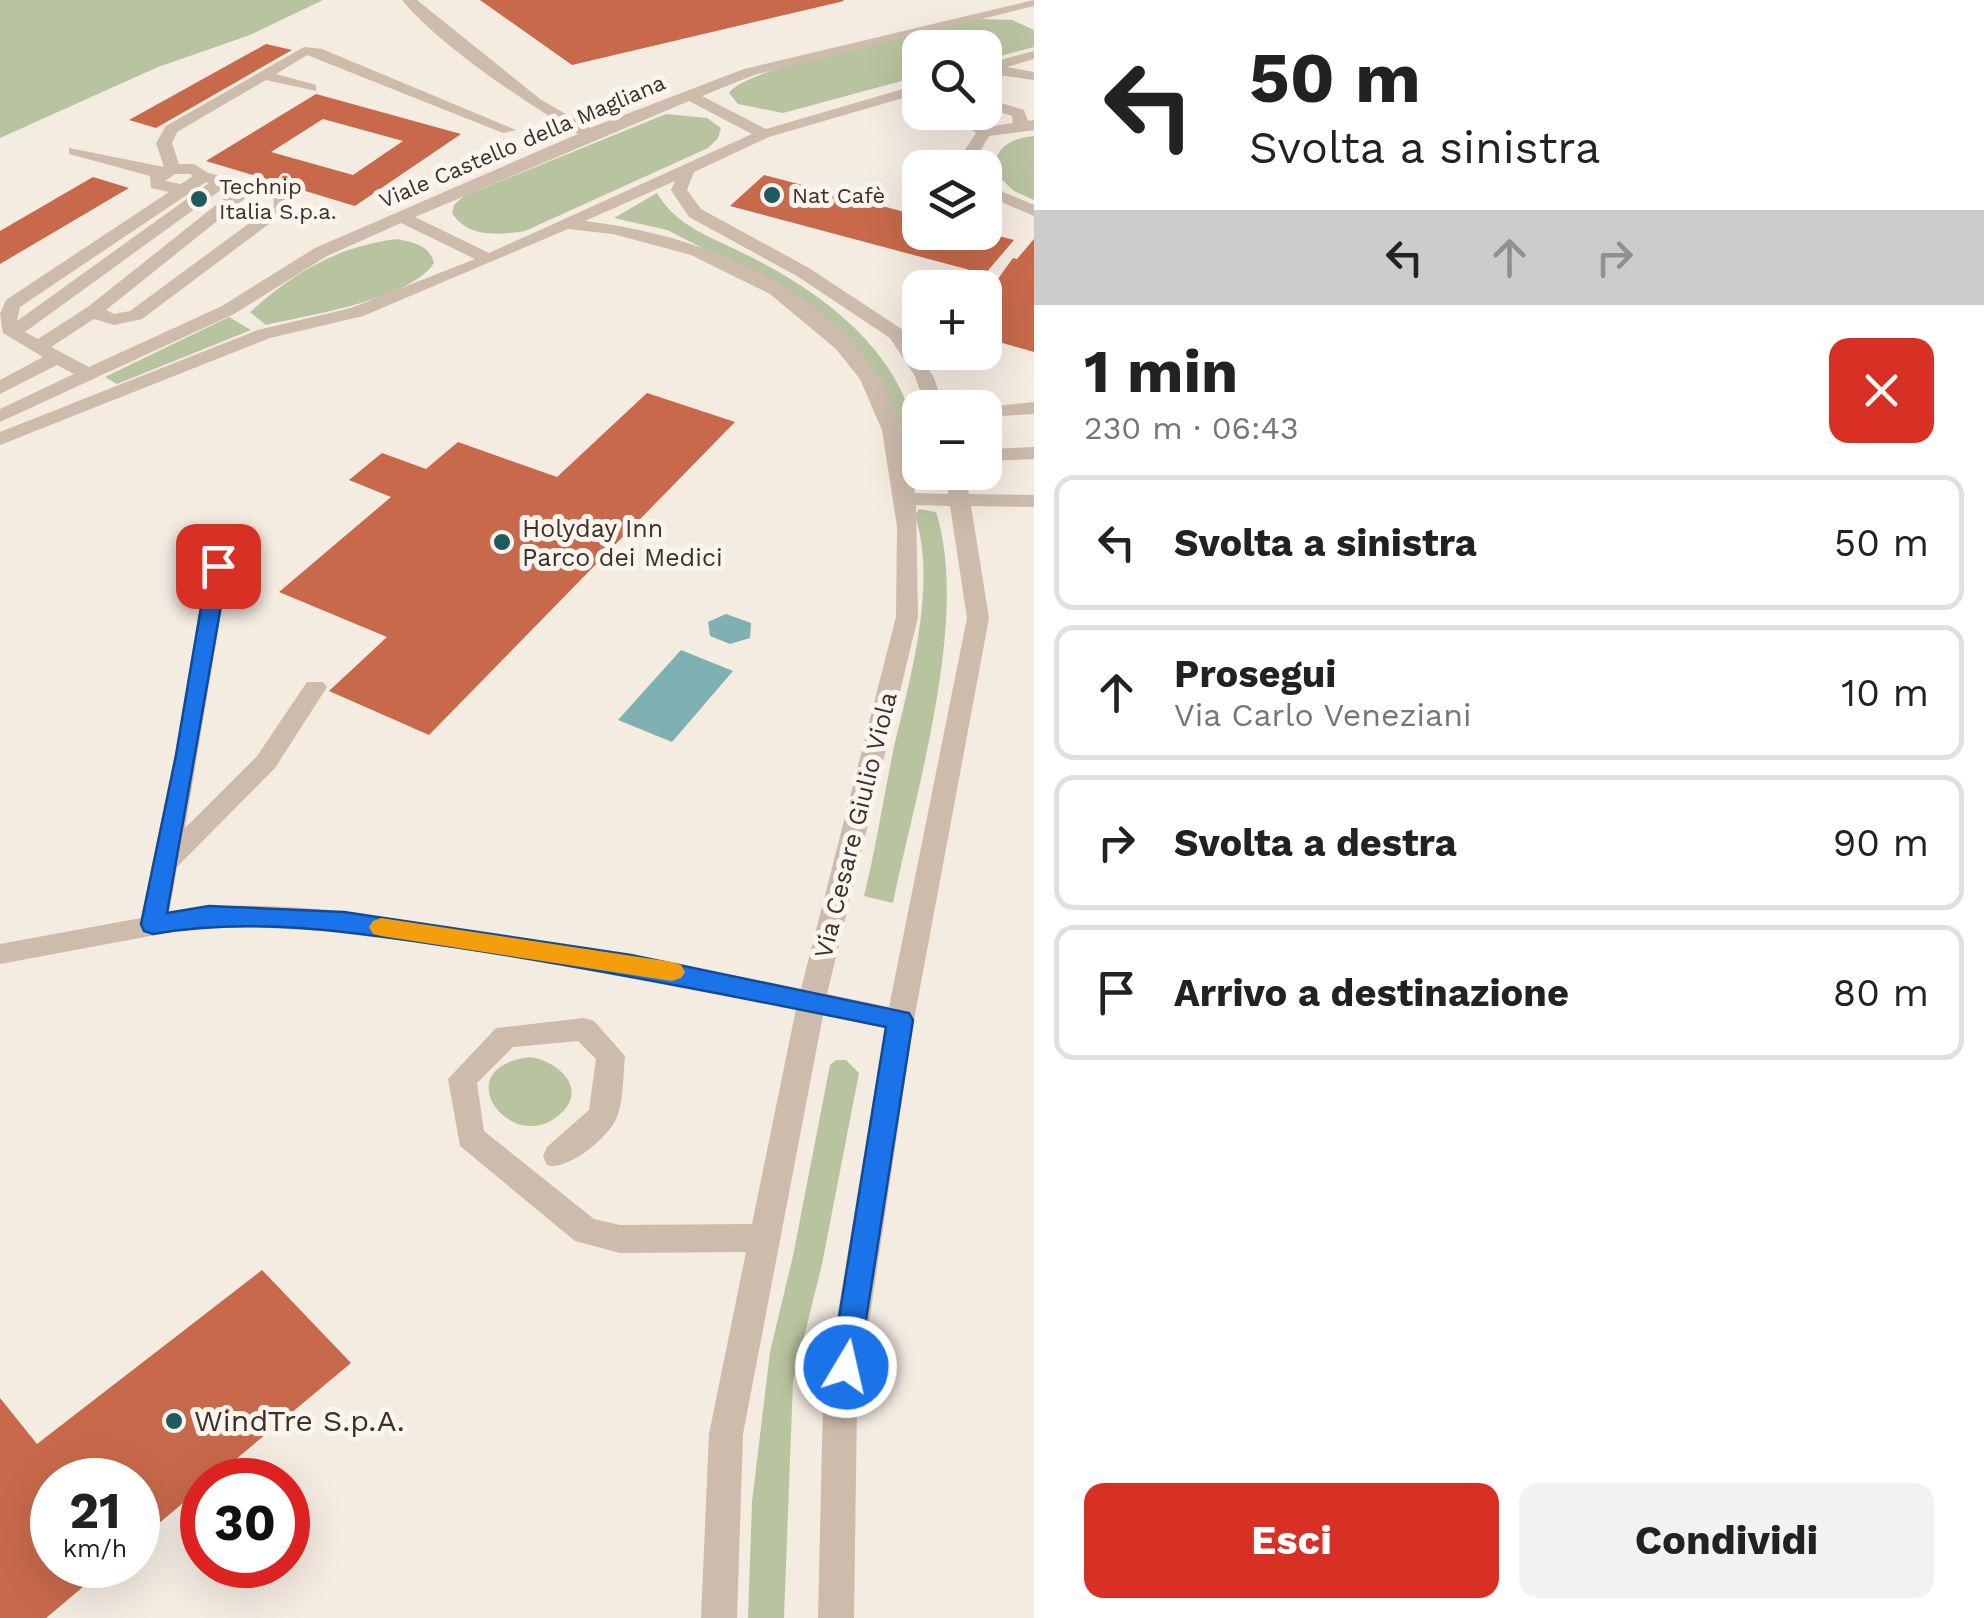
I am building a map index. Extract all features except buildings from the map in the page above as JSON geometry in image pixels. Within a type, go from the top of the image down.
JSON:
[{"type":"street","points":[[409,0],[535,102],[589,134]]},
{"type":"street","name":"Viale Castello della Magliana","points":[[0,416],[228,310],[278,276],[400,216],[589,134],[748,72],[1034,2]]},
{"type":"street","points":[[982,14],[1034,21]]},
{"type":"street","points":[[167,171],[164,143],[172,129],[304,51],[317,52],[508,130]]},
{"type":"street","points":[[1002,64],[1034,55]]},
{"type":"street","points":[[1002,71],[1034,76]]},
{"type":"street","points":[[264,75],[311,88]]},
{"type":"street","points":[[689,95],[764,134]]},
{"type":"street","points":[[0,439],[231,347],[357,312],[572,225],[764,134],[902,95]]},
{"type":"street","points":[[981,130],[1027,125],[1018,113],[1002,108]]},
{"type":"street","points":[[973,150],[984,132]]},
{"type":"street","points":[[75,151],[167,171],[194,169],[203,177],[280,194],[283,206],[136,314],[120,321],[100,316],[95,310]]},
{"type":"street","points":[[167,171],[155,180],[158,185],[184,189]]},
{"type":"street","points":[[686,172],[680,190],[694,213],[803,272],[897,334],[929,390]]},
{"type":"street","points":[[91,376],[12,333],[7,320],[12,304],[203,177]]},
{"type":"street","points":[[12,333],[222,182]]},
{"type":"street","points":[[38,348],[95,310],[249,187]]},
{"type":"street","points":[[1002,196],[1034,210]]},
{"type":"street","points":[[400,216],[489,259]]},
{"type":"street","name":"Via Cesare Giulio Viola","points":[[572,225],[599,226],[674,242],[720,258],[767,285],[828,330],[870,379],[893,435],[912,552],[906,617],[812,1000],[726,1434],[720,1618]]},
{"type":"street","points":[[0,388],[57,358]]},
{"type":"street","points":[[1002,410],[1034,408]]},
{"type":"street","points":[[1002,455],[1034,453]]},
{"type":"street","points":[[903,499],[944,490]]},
{"type":"street","points":[[836,1618],[840,1403],[900,1020],[978,618],[958,490]]},
{"type":"street","points":[[974,490],[1034,501]]},
{"type":"street","points":[[153,924],[224,529]]},
{"type":"street","points":[[165,864],[266,762],[316,687]]},
{"type":"street","points":[[0,954],[209,915],[344,922],[631,964],[900,1020]]},
{"type":"street","points":[[558,1156],[603,1116],[611,1056],[584,1029],[506,1036],[462,1079],[470,1136],[586,1231],[620,1240],[766,1238]]},
{"type":"green space","points":[[0,0],[323,0],[250,35],[158,67],[0,138]]},
{"type":"green space","points":[[980,19],[1012,20],[1034,30],[1034,47],[1002,55],[1002,30],[931,30]]},
{"type":"green space","points":[[902,37],[902,81],[783,113],[738,104],[729,93],[769,72]]},
{"type":"green space","points":[[666,114],[707,118],[721,128],[718,138],[708,148],[525,231],[475,231],[452,213],[464,196]]},
{"type":"green space","points":[[1034,136],[1034,200],[1014,191],[1002,180],[1001,150],[1018,139]]},
{"type":"green space","points":[[657,193],[684,222],[776,271],[839,313],[888,367],[902,393],[902,456],[880,379],[854,350],[784,289],[667,230],[614,218]]},
{"type":"green space","points":[[398,239],[425,249],[434,263],[404,287],[357,304],[266,325],[250,312],[318,263],[356,247]]},
{"type":"green space","points":[[229,317],[251,330],[117,384],[105,377]]},
{"type":"green space","points":[[919,509],[936,512],[945,555],[947,602],[936,706],[893,903],[864,896],[919,634],[924,572],[915,515]]},
{"type":"green space","points":[[530,1057],[560,1070],[571,1086],[568,1105],[540,1125],[522,1125],[506,1118],[494,1106],[489,1091],[492,1076],[505,1064]]},
{"type":"green space","points":[[846,1060],[859,1073],[822,1264],[793,1381],[784,1618],[748,1618],[752,1502],[770,1352],[830,1065]]},
{"type":"water","points":[[726,614],[751,623],[750,638],[730,644],[710,636],[708,622]]},
{"type":"water","points":[[681,650],[733,671],[672,742],[618,720]]},
{"type":"slow traffic","points":[[381,927],[672,972]]},
{"type":"place","name":"Nat Cafè","points":[[772,195]]},
{"type":"place","name":"Technip Italia S.p.a.","points":[[199,199]]},
{"type":"place","name":"Holyday Inn Parco dei Medici","points":[[502,542]]},
{"type":"place","name":"WindTre S.p.A.","points":[[174,1421]]},
{"type":"route","points":[[218,566],[187,755],[153,924],[209,915],[344,922],[631,964],[900,1020],[846,1367]]}]
